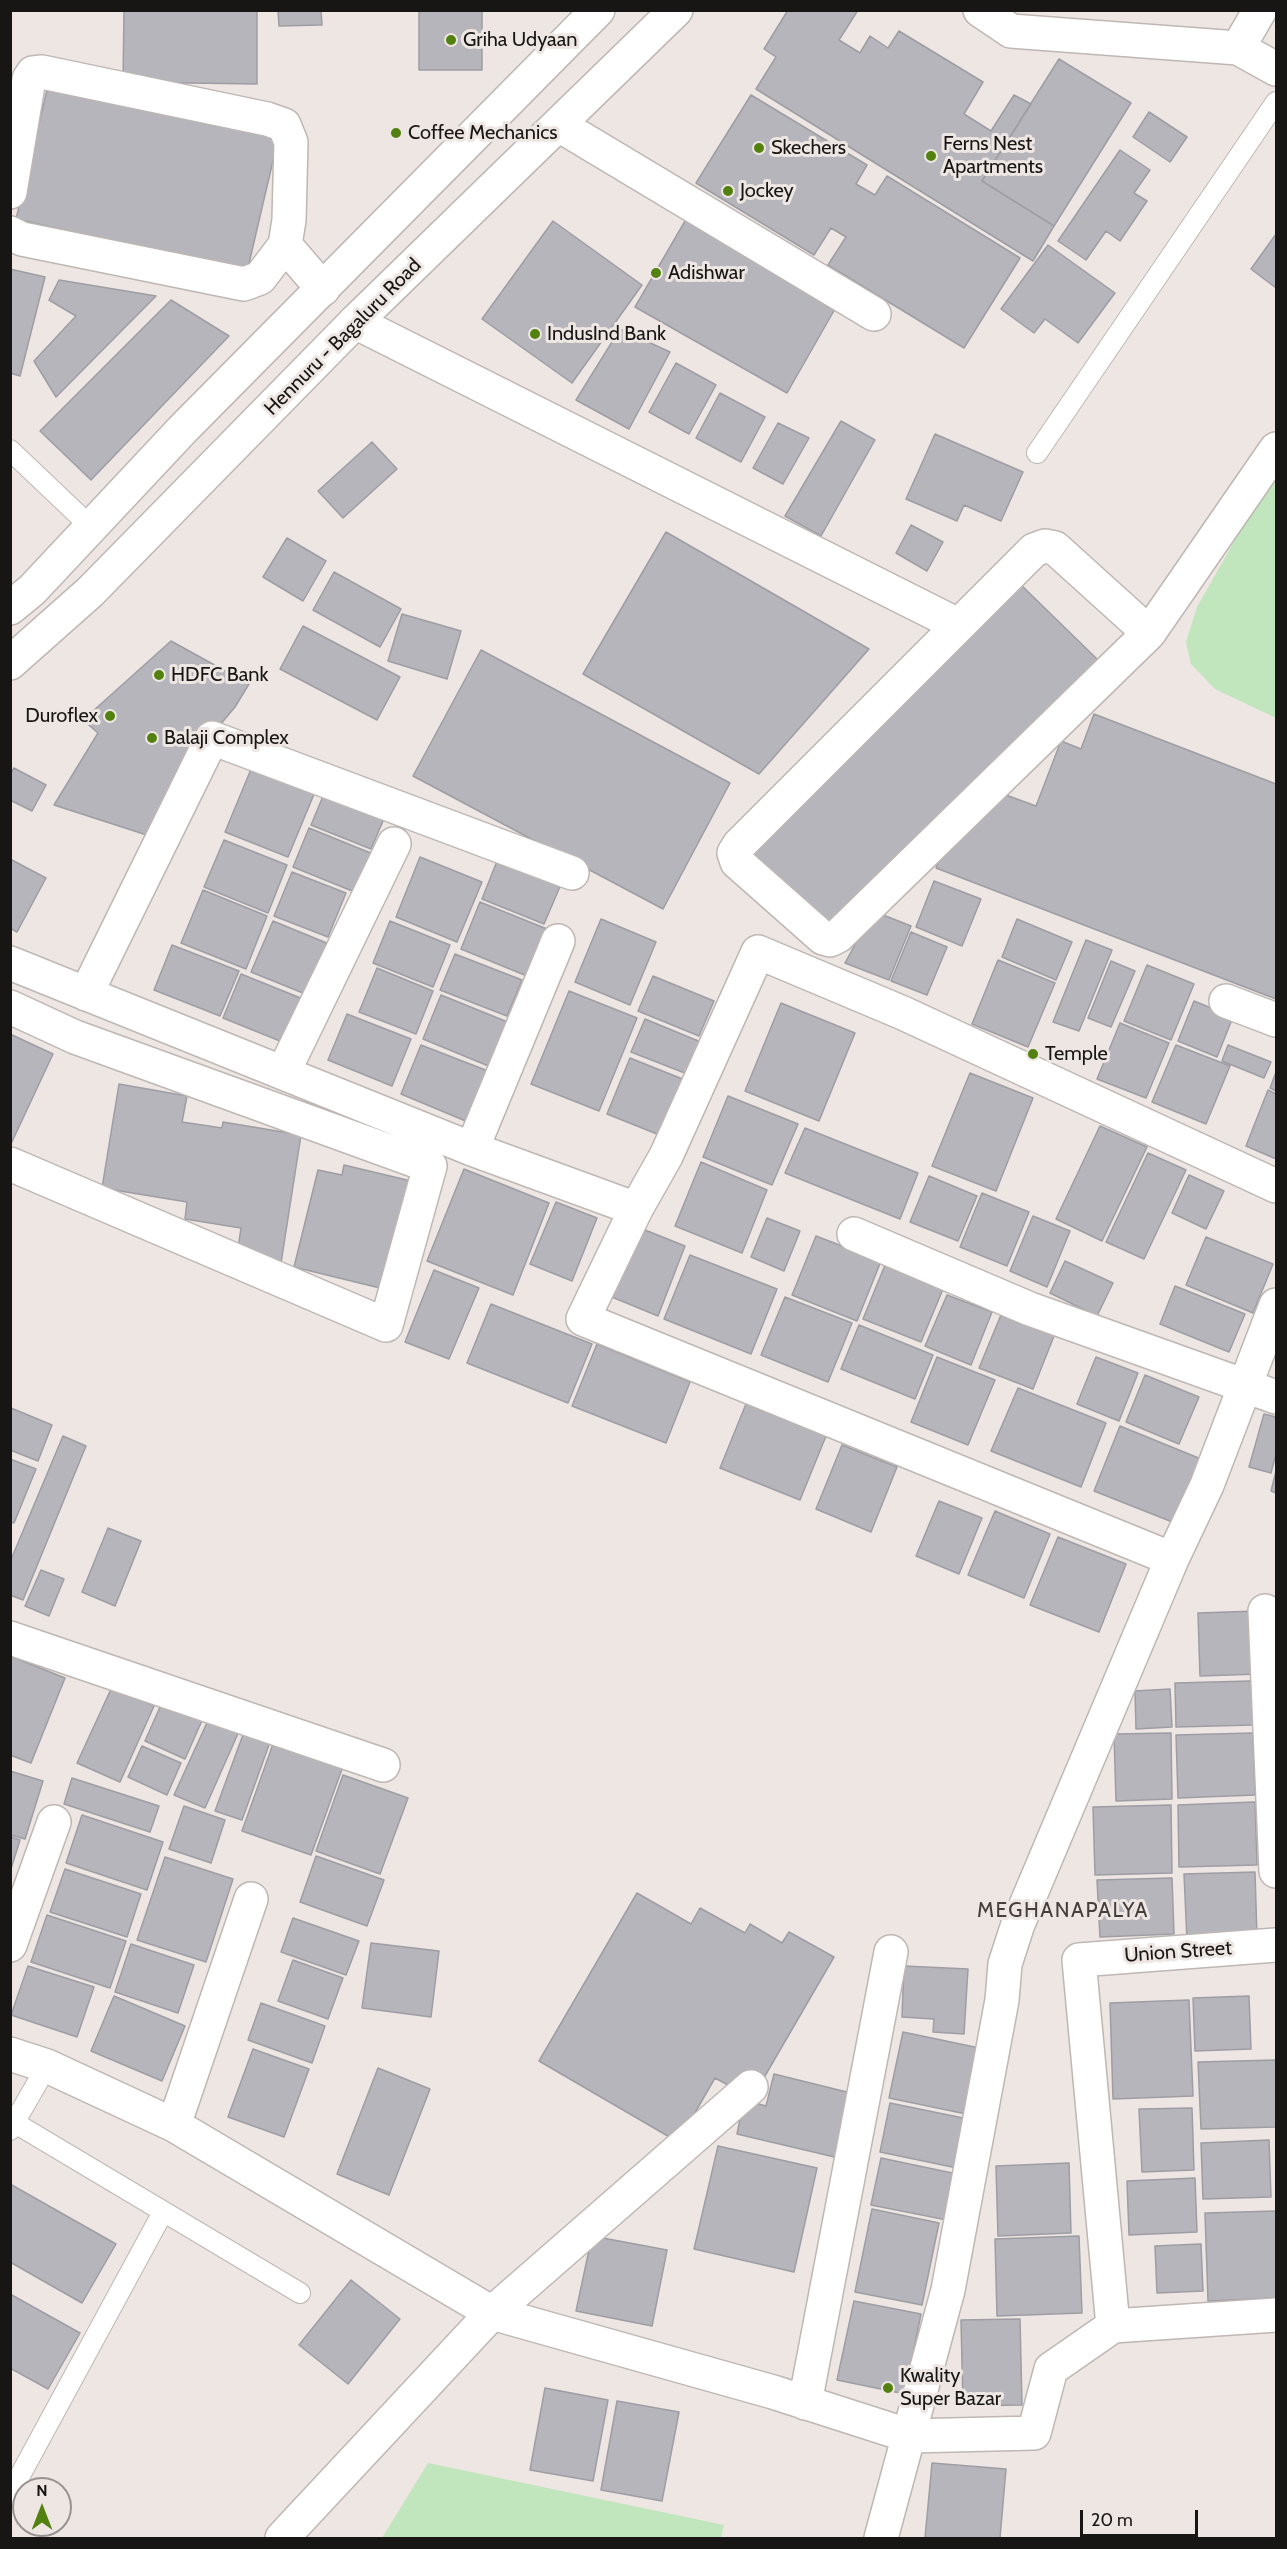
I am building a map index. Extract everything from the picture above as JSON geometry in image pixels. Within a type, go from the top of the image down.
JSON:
[{"type":"street","name":"Hennuru - Bagaluru Road","points":[[10,663],[90,591],[355,322],[676,10]]},
{"type":"street","points":[[980,10],[1011,30],[1238,48],[1273,60]]},
{"type":"street","points":[[1238,48],[1260,10]]},
{"type":"street","points":[[10,608],[591,15]]},
{"type":"street","points":[[10,192],[29,79],[33,73],[42,72],[284,125],[291,142],[289,220],[285,245],[260,278],[244,284],[22,239],[10,233]]},
{"type":"street","points":[[559,125],[874,314]]},
{"type":"street","points":[[285,245],[323,289]]},
{"type":"street","points":[[355,322],[958,625]]},
{"type":"street","points":[[1149,633],[1055,548],[1045,546],[1034,550],[739,845],[734,853],[737,862],[823,938],[830,940],[838,936],[1149,633],[1276,449]]},
{"type":"street","points":[[86,994],[212,738],[572,873]]},
{"type":"street","points":[[284,1073],[394,844]]},
{"type":"street","points":[[472,1149],[558,941]]},
{"type":"street","points":[[1172,1559],[583,1319],[636,1209],[666,1156],[758,952],[903,1013],[1276,1186]]},
{"type":"street","points":[[10,963],[472,1149],[636,1209]]},
{"type":"street","points":[[1226,1001],[1276,1020]]},
{"type":"street","points":[[10,1007],[75,1037],[430,1166],[386,1325],[10,1164]]},
{"type":"street","points":[[854,1234],[1030,1309],[1245,1388],[1276,1397]]},
{"type":"street","points":[[881,2538],[948,2290],[999,2022],[1005,1964],[1018,1924],[1172,1559],[1207,1485],[1276,1305]]},
{"type":"street","points":[[1266,1611],[1276,1871]]},
{"type":"street","points":[[10,1638],[383,1765]]},
{"type":"street","points":[[10,1945],[54,1822]]},
{"type":"street","points":[[174,2125],[251,1899]]},
{"type":"street","name":"Union Street","points":[[1113,2326],[1079,1960],[1276,1945]]},
{"type":"street","points":[[805,2403],[891,1952]]},
{"type":"street","points":[[10,2054],[47,2066],[174,2125],[492,2313],[805,2403],[910,2436],[1034,2433],[1051,2369],[1113,2326],[1276,2315]]},
{"type":"street","points":[[282,2538],[492,2313],[751,2087]]},
{"type":"lane","points":[[1037,453],[1276,102]]},
{"type":"lane","points":[[10,450],[91,527]]},
{"type":"lane","points":[[47,2066],[13,2126],[300,2293]]},
{"type":"lane","points":[[10,2494],[164,2212]]},
{"type":"green space","points":[[1276,468],[1276,718],[1215,689],[1191,664],[1186,642],[1197,607]]},
{"type":"green space","points":[[428,2463],[724,2525],[721,2538],[382,2538]]},
{"type":"building","points":[[124,10],[257,10],[257,84],[123,82]]},
{"type":"building","points":[[278,10],[321,10],[322,25],[279,26]]},
{"type":"building","name":"Griha Udyaan","points":[[419,10],[482,10],[482,70],[419,70]]},
{"type":"building","name":"Ferns Nest Apartments","points":[[788,10],[858,10],[839,40],[860,53],[870,36],[888,48],[899,31],[983,82],[964,114],[991,131],[1014,95],[1031,104],[982,181],[1054,226],[1033,261],[756,89],[776,57],[764,49]]},
{"type":"building","points":[[1059,59],[1131,103],[1054,226],[982,181]]},
{"type":"building","points":[[49,82],[279,135],[247,272],[16,219]]},
{"type":"building","points":[[751,95],[867,165],[856,184],[875,195],[887,176],[1020,258],[964,348],[828,265],[846,237],[831,228],[814,255],[696,183]]},
{"type":"building","points":[[1149,112],[1187,137],[1170,162],[1133,137]]},
{"type":"building","points":[[1120,150],[1150,170],[1134,193],[1147,201],[1120,241],[1106,231],[1086,260],[1058,241]]},
{"type":"building","points":[[688,216],[839,302],[787,393],[635,307]]},
{"type":"building","points":[[553,221],[642,285],[572,383],[482,319]]},
{"type":"building","points":[[1276,234],[1276,288],[1251,269]]},
{"type":"building","points":[[1048,245],[1115,293],[1078,343],[1045,319],[1034,333],[1001,309]]},
{"type":"building","points":[[10,269],[45,277],[20,376],[10,373]]},
{"type":"building","points":[[59,280],[156,296],[56,397],[34,361],[76,316],[49,300]]},
{"type":"building","points":[[171,300],[229,336],[91,480],[40,431]]},
{"type":"building","points":[[620,329],[670,352],[629,429],[576,400]]},
{"type":"building","points":[[676,363],[716,385],[689,434],[649,412]]},
{"type":"building","points":[[720,393],[765,417],[741,462],[696,438]]},
{"type":"building","points":[[841,421],[875,440],[821,536],[785,516]]},
{"type":"building","points":[[778,423],[809,438],[783,484],[753,468]]},
{"type":"building","points":[[935,434],[1023,472],[1001,521],[964,505],[957,521],[906,499]]},
{"type":"building","points":[[372,442],[397,469],[343,518],[318,491]]},
{"type":"building","points":[[911,525],[943,542],[927,571],[896,553]]},
{"type":"building","points":[[666,532],[869,649],[759,774],[583,674]]},
{"type":"building","points":[[287,538],[326,561],[303,601],[263,577]]},
{"type":"building","points":[[334,572],[401,609],[380,647],[313,610]]},
{"type":"building","points":[[1018,582],[1098,660],[827,935],[748,857]]},
{"type":"building","points":[[402,614],[461,631],[447,679],[388,661]]},
{"type":"building","points":[[303,626],[400,677],[377,720],[280,669]]},
{"type":"building","name":"Balaji Complex","points":[[171,641],[249,684],[235,707],[204,744],[156,838],[54,805],[98,733],[83,720]]},
{"type":"building","points":[[481,650],[730,783],[663,909],[413,776]]},
{"type":"building","points":[[1094,714],[1276,784],[1276,999],[936,868],[953,826],[995,791],[1036,806],[1061,741],[1081,749]]},
{"type":"building","points":[[254,762],[317,787],[288,857],[225,832]]},
{"type":"building","points":[[14,768],[46,785],[32,811],[10,800],[10,774]]},
{"type":"building","points":[[326,789],[386,814],[371,849],[311,825]]},
{"type":"building","points":[[309,828],[378,856],[362,895],[293,867]]},
{"type":"building","points":[[224,840],[287,865],[268,913],[204,887]]},
{"type":"building","points":[[499,856],[562,882],[544,924],[482,899]]},
{"type":"building","points":[[420,857],[482,882],[457,942],[396,917]]},
{"type":"building","points":[[10,859],[46,878],[17,932],[10,928]]},
{"type":"building","points":[[292,872],[346,893],[328,937],[274,916]]},
{"type":"building","points":[[934,881],[981,899],[962,946],[916,927]]},
{"type":"building","points":[[203,890],[267,916],[246,969],[181,943]]},
{"type":"building","points":[[480,902],[547,929],[527,976],[461,949]]},
{"type":"building","points":[[873,911],[911,926],[889,980],[845,963]]},
{"type":"building","points":[[601,919],[656,942],[630,1005],[575,982]]},
{"type":"building","points":[[1017,919],[1072,942],[1056,980],[1002,957]]},
{"type":"building","points":[[273,921],[334,946],[313,997],[251,972]]},
{"type":"building","points":[[390,921],[450,945],[433,987],[373,963]]},
{"type":"building","points":[[911,932],[947,947],[927,995],[891,981]]},
{"type":"building","points":[[1086,940],[1112,950],[1079,1031],[1053,1022]]},
{"type":"building","points":[[172,945],[239,971],[220,1016],[154,990]]},
{"type":"building","points":[[455,954],[522,980],[507,1016],[440,990]]},
{"type":"building","points":[[998,960],[1055,983],[1028,1047],[972,1024]]},
{"type":"building","points":[[1111,961],[1135,971],[1111,1027],[1088,1018]]},
{"type":"building","points":[[1147,965],[1194,984],[1171,1040],[1124,1021]]},
{"type":"building","points":[[377,968],[433,991],[416,1034],[359,1012]]},
{"type":"building","points":[[241,974],[303,999],[285,1043],[223,1018]]},
{"type":"building","points":[[653,976],[714,1001],[699,1036],[638,1011]]},
{"type":"building","points":[[569,991],[637,1018],[599,1111],[531,1084]]},
{"type":"building","points":[[441,995],[510,1023],[491,1067],[423,1039]]},
{"type":"building","points":[[1194,1001],[1233,1017],[1217,1057],[1178,1041]]},
{"type":"building","points":[[781,1003],[855,1033],[819,1121],[745,1091]]},
{"type":"building","points":[[347,1014],[411,1039],[392,1086],[328,1060]]},
{"type":"building","points":[[645,1019],[708,1045],[695,1077],[631,1052]]},
{"type":"building","points":[[1120,1023],[1169,1043],[1146,1098],[1097,1079]]},
{"type":"building","points":[[10,1034],[53,1054],[10,1146]]},
{"type":"building","points":[[421,1045],[488,1071],[468,1122],[401,1094]]},
{"type":"building","points":[[1176,1045],[1230,1066],[1206,1124],[1152,1102]]},
{"type":"building","points":[[1228,1045],[1271,1062],[1264,1078],[1222,1061]]},
{"type":"building","points":[[630,1058],[690,1082],[667,1138],[607,1114]]},
{"type":"building","points":[[1276,1072],[1276,1091],[1270,1088]]},
{"type":"building","points":[[970,1073],[1033,1098],[996,1191],[932,1166]]},
{"type":"building","points":[[119,1084],[187,1096],[182,1122],[222,1128],[223,1122],[301,1135],[281,1263],[237,1255],[241,1228],[185,1219],[187,1202],[102,1188]]},
{"type":"building","points":[[1268,1090],[1276,1094],[1276,1159],[1246,1146]]},
{"type":"building","points":[[728,1096],[798,1124],[772,1185],[703,1157]]},
{"type":"building","points":[[1100,1126],[1147,1147],[1102,1241],[1056,1219]]},
{"type":"building","points":[[805,1128],[918,1173],[900,1219],[785,1173]]},
{"type":"building","points":[[1148,1153],[1186,1170],[1144,1259],[1106,1242]]},
{"type":"building","points":[[701,1162],[767,1190],[742,1253],[675,1226]]},
{"type":"building","points":[[344,1165],[411,1181],[384,1289],[294,1267],[318,1170],[342,1175]]},
{"type":"building","points":[[464,1169],[549,1203],[513,1295],[427,1261]]},
{"type":"building","points":[[1189,1175],[1224,1191],[1206,1229],[1172,1213]]},
{"type":"building","points":[[929,1176],[977,1196],[958,1241],[910,1222]]},
{"type":"building","points":[[982,1193],[1029,1212],[1007,1266],[960,1247]]},
{"type":"building","points":[[556,1202],[597,1218],[572,1281],[530,1264]]},
{"type":"building","points":[[1033,1216],[1070,1231],[1047,1287],[1010,1271]]},
{"type":"building","points":[[767,1218],[800,1231],[784,1271],[751,1257]]},
{"type":"building","points":[[635,1226],[685,1246],[658,1316],[607,1295]]},
{"type":"building","points":[[816,1236],[881,1261],[857,1321],[792,1295]]},
{"type":"building","points":[[1206,1237],[1273,1264],[1253,1313],[1186,1285]]},
{"type":"building","points":[[690,1255],[777,1289],[751,1354],[664,1319]]},
{"type":"building","points":[[1065,1261],[1113,1283],[1097,1316],[1050,1293]]},
{"type":"building","points":[[885,1265],[943,1289],[921,1342],[863,1319]]},
{"type":"building","points":[[434,1270],[479,1288],[449,1359],[405,1342]]},
{"type":"building","points":[[1175,1286],[1245,1314],[1229,1352],[1160,1324]]},
{"type":"building","points":[[947,1295],[992,1312],[971,1365],[925,1346]]},
{"type":"building","points":[[785,1297],[852,1323],[828,1382],[761,1355]]},
{"type":"building","points":[[491,1304],[592,1344],[568,1403],[467,1363]]},
{"type":"building","points":[[1003,1310],[1056,1331],[1033,1389],[979,1368]]},
{"type":"building","points":[[859,1325],[933,1355],[915,1399],[841,1369]]},
{"type":"building","points":[[597,1344],[690,1382],[666,1443],[572,1406]]},
{"type":"building","points":[[937,1357],[995,1380],[968,1445],[911,1422]]},
{"type":"building","points":[[1096,1357],[1138,1373],[1119,1421],[1077,1404]]},
{"type":"building","points":[[1145,1375],[1199,1397],[1179,1444],[1126,1422]]},
{"type":"building","points":[[1018,1388],[1106,1423],[1081,1487],[991,1451]]},
{"type":"building","points":[[746,1404],[826,1436],[800,1500],[720,1468]]},
{"type":"building","points":[[11,1408],[52,1425],[38,1461],[10,1450]]},
{"type":"building","points":[[1264,1414],[1276,1417],[1276,1454],[1271,1473],[1249,1467]]},
{"type":"building","points":[[1120,1426],[1206,1461],[1180,1525],[1094,1491]]},
{"type":"building","points":[[63,1436],[86,1446],[23,1600],[10,1595],[10,1562]]},
{"type":"building","points":[[842,1445],[897,1467],[871,1532],[816,1509]]},
{"type":"building","points":[[10,1459],[36,1469],[14,1523],[10,1522]]},
{"type":"building","points":[[1276,1471],[1276,1493],[1271,1491]]},
{"type":"building","points":[[939,1501],[982,1518],[959,1574],[916,1556]]},
{"type":"building","points":[[995,1511],[1050,1534],[1024,1598],[968,1575]]},
{"type":"building","points":[[108,1528],[141,1541],[115,1606],[82,1592]]},
{"type":"building","points":[[1058,1537],[1126,1564],[1099,1632],[1030,1605]]},
{"type":"building","points":[[41,1570],[64,1579],[49,1616],[25,1606]]},
{"type":"building","points":[[1257,1611],[1259,1674],[1200,1676],[1198,1613]]},
{"type":"building","points":[[10,1656],[65,1678],[31,1763],[10,1755]]},
{"type":"building","points":[[1251,1681],[1253,1725],[1176,1727],[1175,1683]]},
{"type":"building","points":[[112,1687],[154,1706],[120,1782],[77,1763]]},
{"type":"building","points":[[1170,1689],[1172,1727],[1136,1729],[1135,1691]]},
{"type":"building","points":[[164,1698],[204,1716],[185,1759],[145,1741]]},
{"type":"building","points":[[210,1716],[240,1729],[205,1808],[174,1795]]},
{"type":"building","points":[[244,1732],[270,1742],[242,1820],[215,1811]]},
{"type":"building","points":[[1171,1733],[1172,1799],[1116,1801],[1114,1734]]},
{"type":"building","points":[[1253,1733],[1255,1795],[1178,1798],[1176,1735]]},
{"type":"building","points":[[273,1744],[342,1769],[311,1855],[242,1831]]},
{"type":"building","points":[[142,1746],[181,1763],[167,1795],[128,1777]]},
{"type":"building","points":[[10,1771],[43,1781],[25,1839],[10,1835]]},
{"type":"building","points":[[343,1775],[408,1798],[380,1874],[316,1851]]},
{"type":"building","points":[[72,1778],[159,1806],[150,1832],[64,1804]]},
{"type":"building","points":[[1255,1802],[1257,1865],[1179,1867],[1178,1805]]},
{"type":"building","points":[[1171,1805],[1172,1873],[1095,1875],[1093,1807]]},
{"type":"building","points":[[184,1806],[225,1820],[211,1863],[169,1849]]},
{"type":"building","points":[[82,1815],[163,1842],[147,1890],[66,1863]]},
{"type":"building","points":[[10,1837],[20,1840],[10,1872]]},
{"type":"building","points":[[316,1856],[384,1880],[367,1926],[300,1902]]},
{"type":"building","points":[[165,1857],[233,1879],[206,1962],[137,1940]]},
{"type":"building","points":[[65,1869],[141,1894],[127,1937],[50,1912]]},
{"type":"building","points":[[1255,1872],[1257,1938],[1187,1940],[1184,1874]]},
{"type":"building","points":[[1172,1878],[1174,1934],[1100,1937],[1097,1880]]},
{"type":"building","points":[[637,1893],[691,1924],[700,1908],[745,1933],[750,1924],[782,1943],[789,1932],[834,1957],[762,2081],[739,2091],[715,2078],[678,2142],[539,2061]]},
{"type":"building","points":[[47,1915],[126,1941],[110,1988],[31,1962]]},
{"type":"building","points":[[293,1918],[359,1941],[346,1975],[281,1952]]},
{"type":"building","points":[[371,1943],[439,1951],[431,2017],[362,2008]]},
{"type":"building","points":[[131,1944],[194,1965],[178,2013],[115,1992]]},
{"type":"building","points":[[293,1960],[343,1978],[328,2019],[278,2001]]},
{"type":"building","points":[[28,1966],[94,1987],[77,2037],[11,2015]]},
{"type":"building","points":[[904,1966],[968,1969],[964,2034],[933,2032],[934,2019],[902,2017]]},
{"type":"building","points":[[114,1996],[185,2026],[162,2081],[91,2051]]},
{"type":"building","points":[[1249,1996],[1251,2049],[1195,2051],[1193,1998]]},
{"type":"building","points":[[1189,2000],[1193,2096],[1113,2099],[1110,2003]]},
{"type":"building","points":[[261,2003],[325,2026],[312,2063],[248,2040]]},
{"type":"building","points":[[903,2032],[984,2049],[971,2115],[889,2098]]},
{"type":"building","points":[[253,2049],[309,2069],[284,2137],[228,2117]]},
{"type":"building","points":[[1276,2060],[1276,2127],[1201,2129],[1198,2062]]},
{"type":"building","points":[[378,2068],[430,2089],[389,2195],[337,2174]]},
{"type":"building","points":[[774,2074],[859,2095],[843,2159],[737,2134],[744,2100],[766,2106]]},
{"type":"building","points":[[890,2103],[968,2119],[957,2168],[880,2152]]},
{"type":"building","points":[[1192,2108],[1194,2170],[1142,2172],[1139,2109]]},
{"type":"building","points":[[1269,2140],[1271,2197],[1203,2199],[1201,2143]]},
{"type":"building","points":[[718,2146],[817,2168],[794,2272],[694,2249]]},
{"type":"building","points":[[881,2158],[957,2174],[947,2220],[871,2205]]},
{"type":"building","points":[[1069,2163],[1071,2233],[998,2236],[996,2166]]},
{"type":"building","points":[[1195,2178],[1197,2232],[1129,2235],[1127,2181]]},
{"type":"building","points":[[10,2184],[116,2244],[82,2303],[10,2262]]},
{"type":"building","points":[[872,2209],[939,2223],[922,2305],[855,2292]]},
{"type":"building","points":[[1276,2211],[1276,2298],[1208,2301],[1205,2213]]},
{"type":"building","points":[[592,2236],[667,2250],[652,2326],[576,2311]]},
{"type":"building","points":[[1079,2236],[1082,2313],[997,2316],[995,2239]]},
{"type":"building","points":[[1201,2244],[1203,2291],[1157,2293],[1155,2246]]},
{"type":"building","points":[[351,2280],[400,2319],[348,2384],[299,2345]]},
{"type":"building","points":[[10,2294],[80,2333],[48,2389],[10,2368]]},
{"type":"building","points":[[854,2301],[921,2314],[905,2394],[837,2380]]},
{"type":"building","points":[[1020,2319],[1022,2405],[963,2406],[961,2320]]},
{"type":"building","points":[[545,2388],[608,2400],[593,2481],[530,2470]]},
{"type":"building","points":[[617,2401],[679,2412],[662,2501],[601,2490]]},
{"type":"building","points":[[932,2463],[1006,2469],[1000,2538],[925,2538]]},
{"type":"place","name":"Griha Udyaan","points":[[451,40]]},
{"type":"place","name":"Coffee Mechanics","points":[[396,133]]},
{"type":"place","name":"Skechers","points":[[759,148]]},
{"type":"place","name":"Ferns Nest Apartments","points":[[931,156]]},
{"type":"place","name":"Jockey","points":[[728,191]]},
{"type":"place","name":"Adishwar","points":[[656,273]]},
{"type":"place","name":"IndusInd Bank","points":[[535,334]]},
{"type":"place","name":"HDFC Bank","points":[[159,675]]},
{"type":"place","name":"Duroflex","points":[[110,716]]},
{"type":"place","name":"Balaji Complex","points":[[152,738]]},
{"type":"place","name":"Temple","points":[[1033,1054]]},
{"type":"place","name":"Kwality Super Bazar","points":[[888,2388]]},
{"type":"district","name":"MEGHANAPALYA","points":[[1063,1911]]}]
